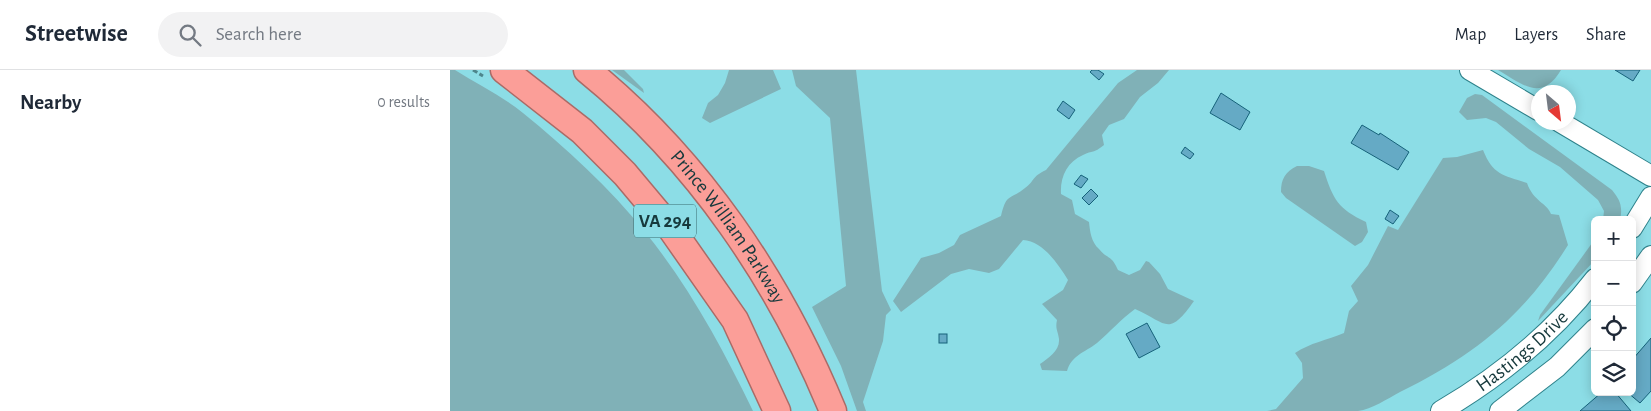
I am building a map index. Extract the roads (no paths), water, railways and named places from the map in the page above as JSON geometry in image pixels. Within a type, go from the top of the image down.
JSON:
[{"type":"highway","name":"Prince William Parkway","points":[[587,70],[644,121],[699,182],[735,229],[792,322],[833,411]]},
{"type":"highway","name":"VA 294","points":[[495,74],[582,131],[625,174],[672,230],[735,320],[777,411]]},
{"type":"street","points":[[1470,70],[1531,106]]},
{"type":"street","points":[[1573,130],[1651,176]]},
{"type":"street","points":[[1636,221],[1651,197]]},
{"type":"street","points":[[1636,277],[1651,256]]},
{"type":"street","name":"Hastings Drive","points":[[1441,411],[1507,367],[1547,331],[1591,283]]},
{"type":"street","name":"Hastings Drive","points":[[1500,411],[1557,367],[1591,333]]}]
